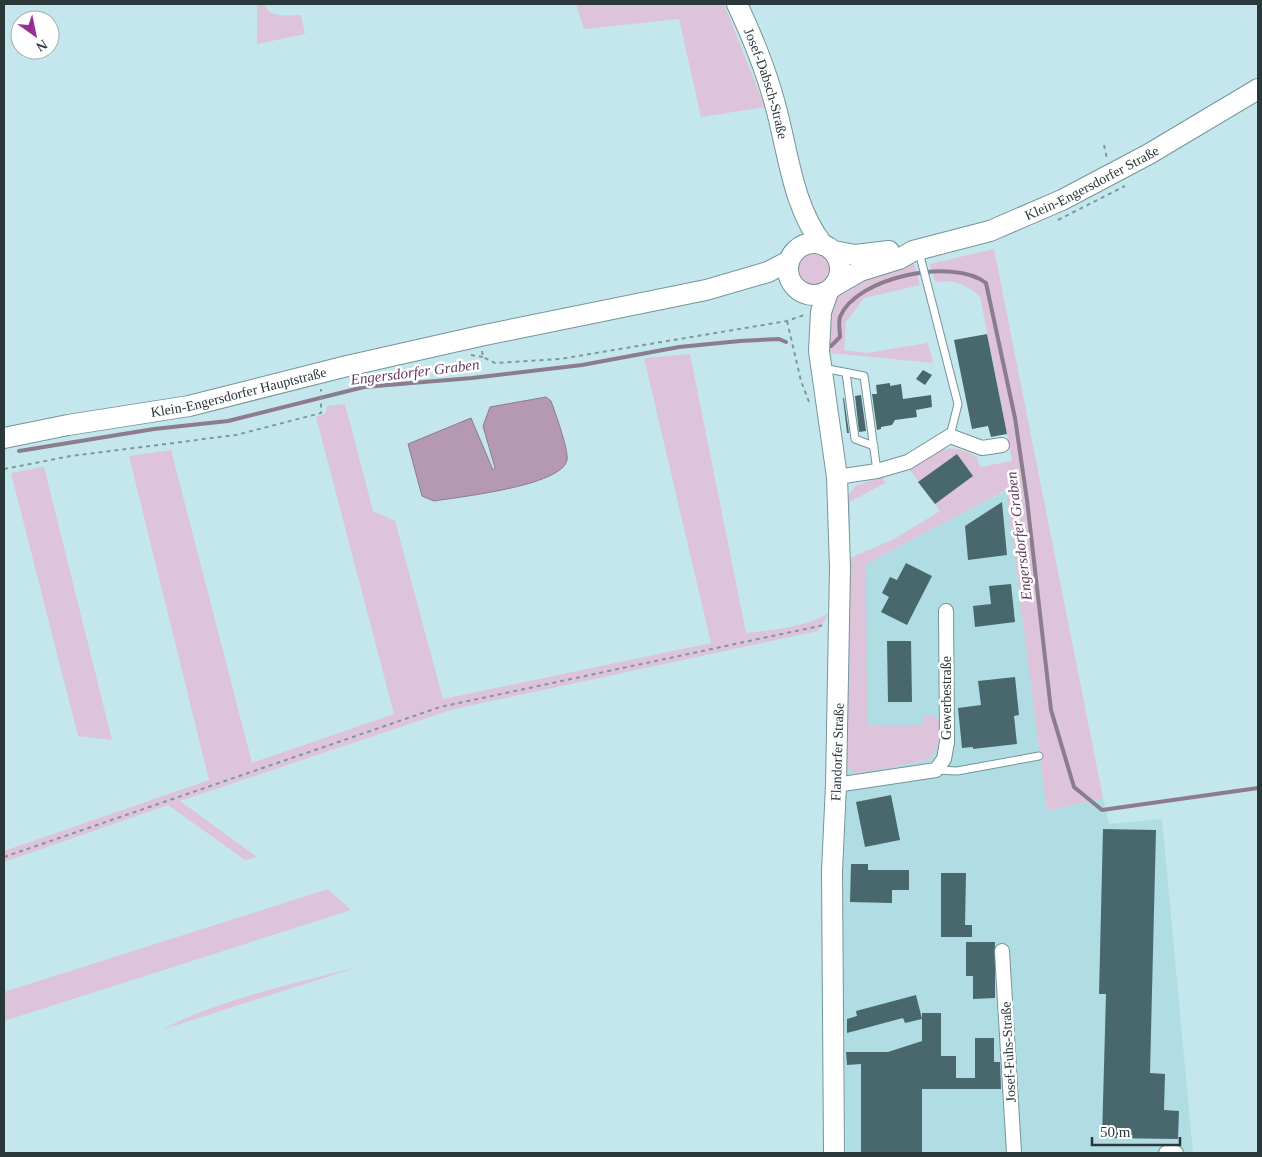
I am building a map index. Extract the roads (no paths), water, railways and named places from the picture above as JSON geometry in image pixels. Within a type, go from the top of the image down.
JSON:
[{"type":"main road","name":"Josef-Dabsch-Straße","points":[[737,4],[775,102],[790,166],[805,214],[828,248]]},
{"type":"main road","name":"Klein-Engersdorfer Straße","points":[[831,289],[860,270],[918,255],[990,230],[1062,200],[1149,154],[1258,90]]},
{"type":"main road","name":"Josef-Dabsch-Straße","points":[[790,166],[796,226],[792,256]]},
{"type":"main road","points":[[808,244],[828,248],[840,270],[831,289],[813,296],[796,289],[772,285],[706,290],[768,272],[808,244]]},
{"type":"main road","name":"Klein-Engersdorfer Straße","points":[[828,248],[855,255],[896,250],[918,255]]},
{"type":"main road","points":[[792,256],[789,276],[796,289]]},
{"type":"main road","name":"Flandorfer Straße","points":[[796,289],[806,308],[820,359],[837,477],[841,622],[832,871],[831,967],[834,1153]]},
{"type":"main road","name":"Flandorfer Straße","points":[[820,359],[821,312],[831,289]]},
{"type":"main road","name":"Klein-Engersdorfer Hauptstraße","points":[[4,438],[68,425],[189,406],[347,366],[480,336],[706,290]]},
{"type":"street","points":[[837,477],[877,471],[908,462],[950,436],[982,448],[1002,445]]},
{"type":"street","name":"Gewerbestraße","points":[[936,770],[944,759],[947,742],[946,611]]},
{"type":"street","points":[[836,785],[936,770]]},
{"type":"street","name":"Josef-Fuhs-Straße","points":[[1002,951],[1014,1153]]},
{"type":"street","points":[[1166,1153],[1176,1153]]},
{"type":"lane","points":[[918,255],[927,278],[958,404],[950,436]]},
{"type":"lane","points":[[820,359],[846,373],[864,376],[877,471]]},
{"type":"lane","points":[[846,373],[856,439],[874,446]]},
{"type":"lane","points":[[936,770],[957,771],[1039,756]]},
{"type":"waterway","name":"Engersdorfer Graben","points":[[831,346],[840,337],[840,317],[850,303],[865,291],[885,282],[907,275],[952,272],[971,275],[986,283],[1015,418],[1027,500],[1051,710],[1074,787],[1102,810],[1258,788]]},
{"type":"waterway","name":"Engersdorfer Graben","points":[[19,451],[154,429],[228,421],[364,387],[472,378],[582,365],[679,347],[779,339],[786,342]]}]
